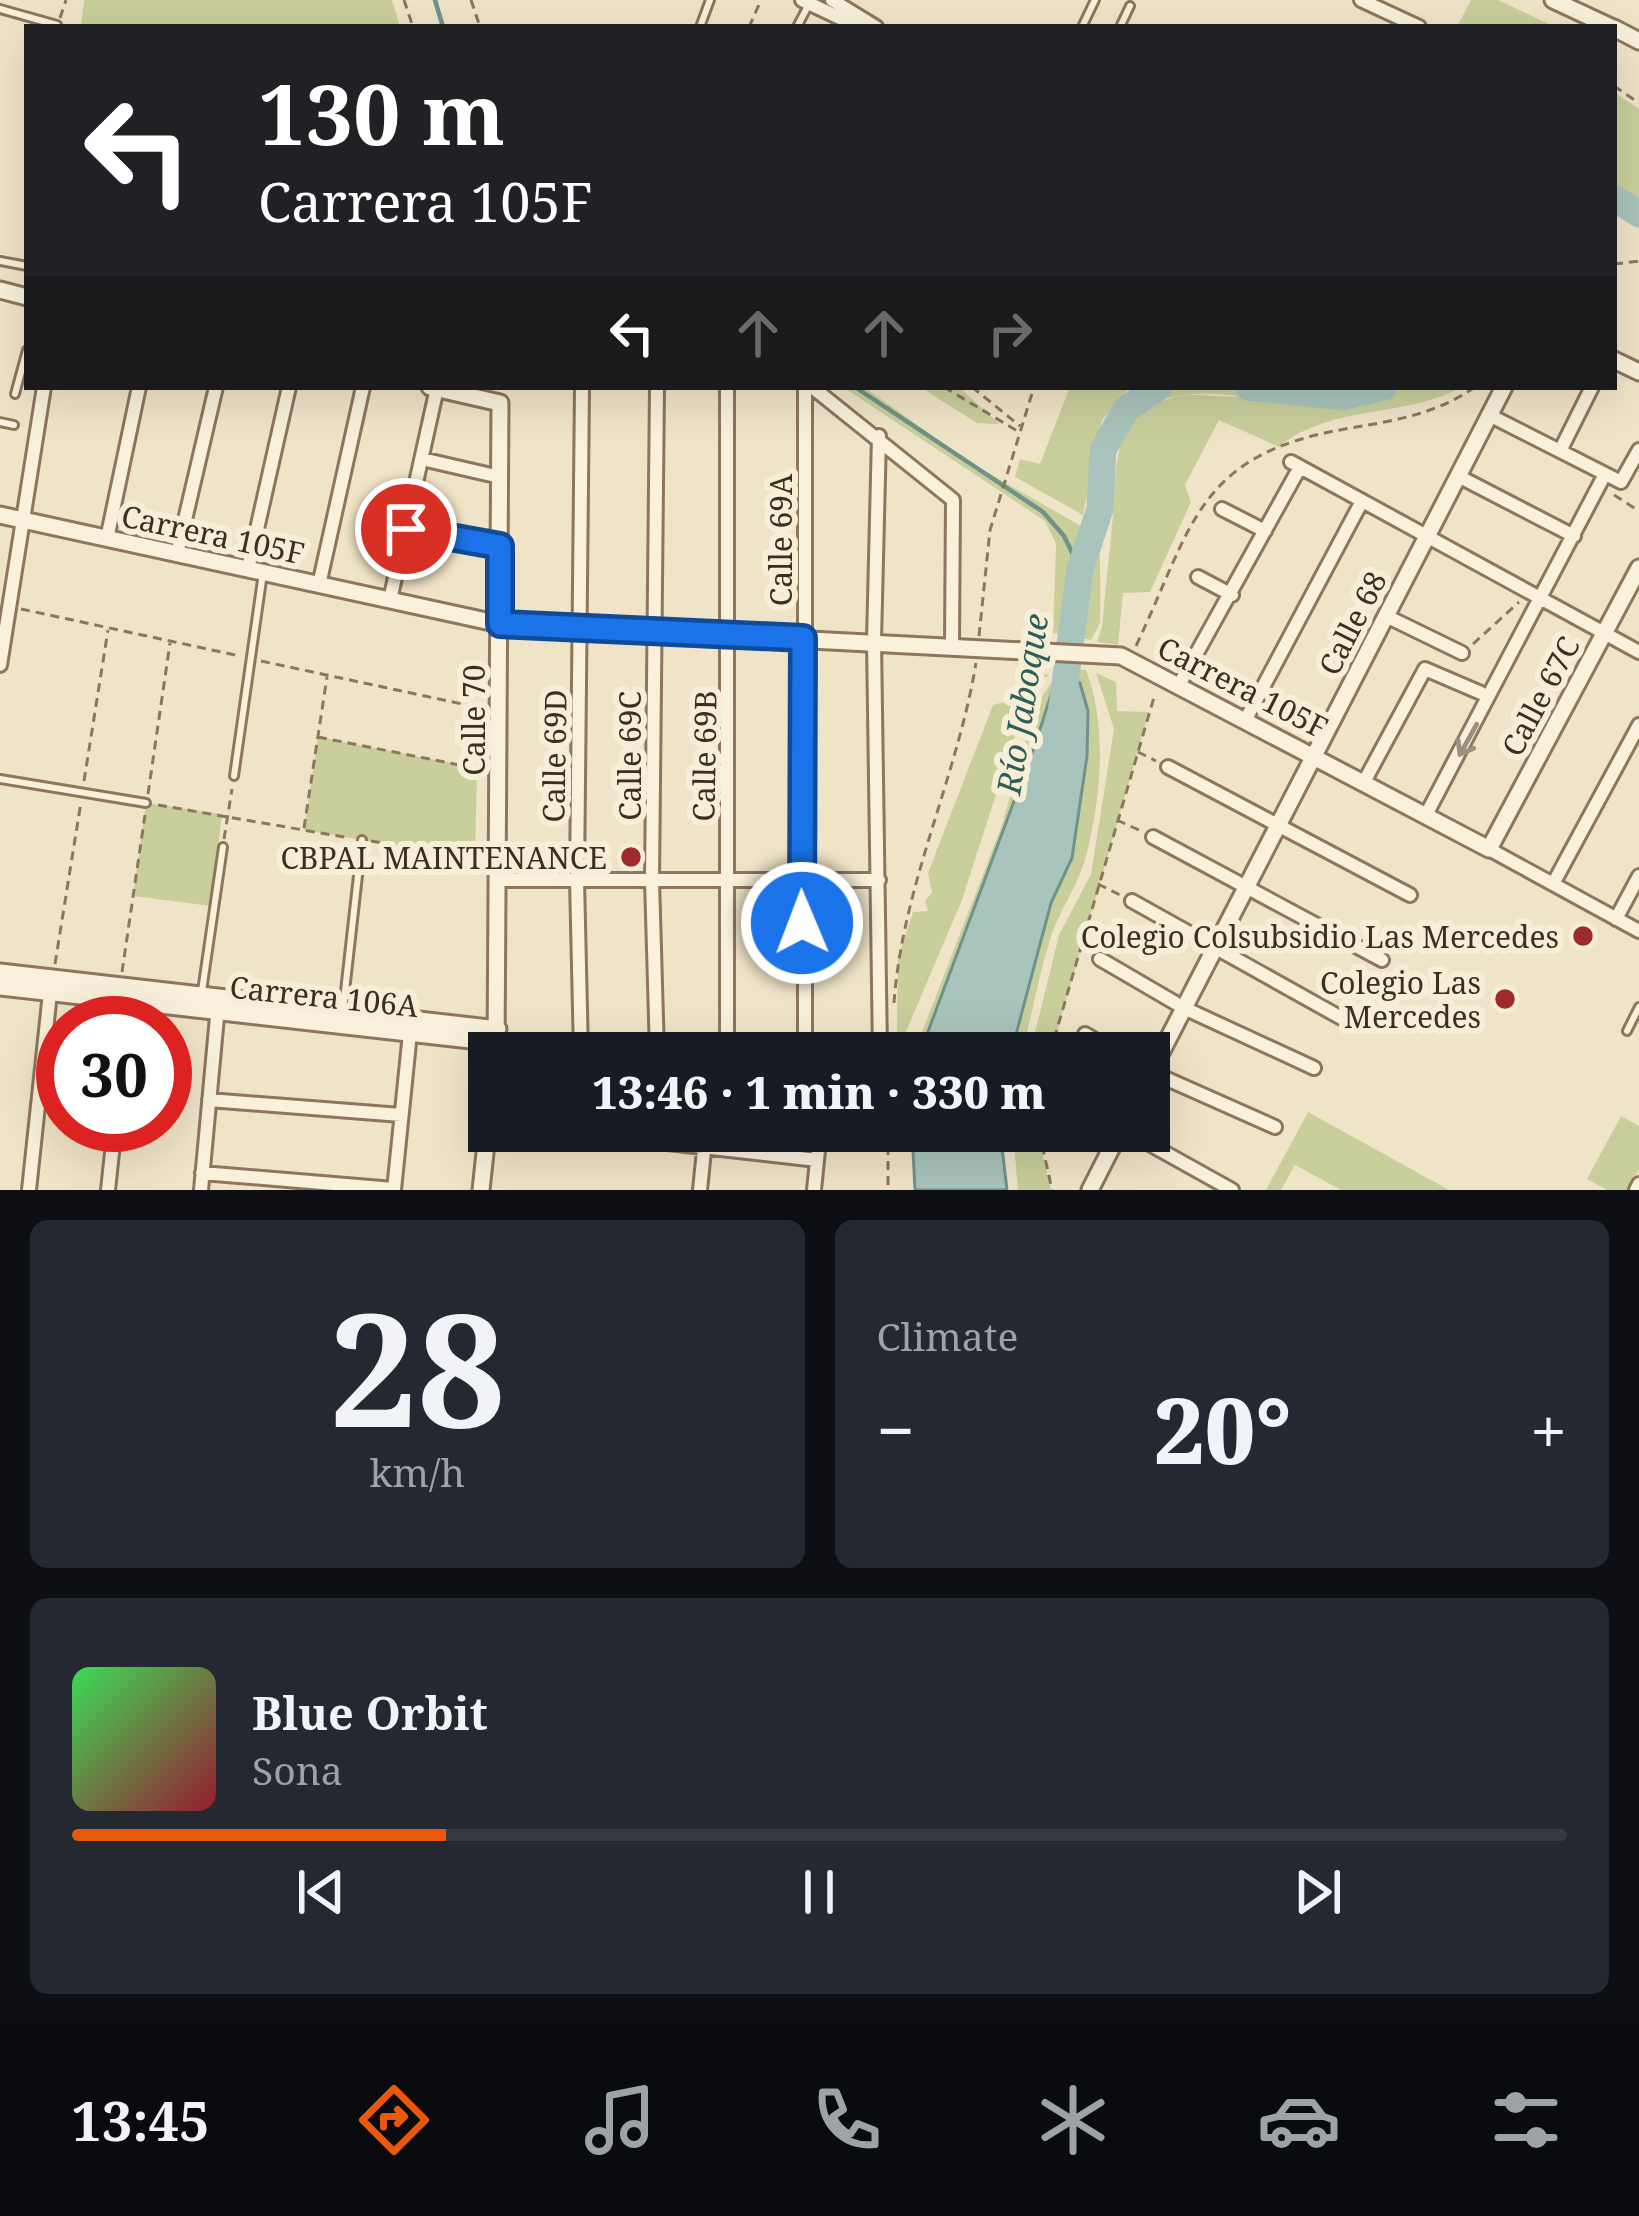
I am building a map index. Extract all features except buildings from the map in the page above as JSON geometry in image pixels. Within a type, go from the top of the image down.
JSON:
[{"type":"street","points":[[832,0],[871,24]]},
{"type":"street","points":[[1361,0],[1413,24]]},
{"type":"street","points":[[1553,0],[1604,24]]},
{"type":"street","points":[[808,1],[853,24]]},
{"type":"street","points":[[0,665],[44,390]]},
{"type":"street","points":[[107,539],[138,390]]},
{"type":"street","points":[[177,554],[215,390]]},
{"type":"street","points":[[256,571],[288,390]]},
{"type":"street","points":[[319,585],[363,390]]},
{"type":"street","points":[[390,600],[433,390]]},
{"type":"street","points":[[452,390],[500,395]]},
{"type":"street","name":"Calle 69D","points":[[581,1032],[577,880],[583,390]]},
{"type":"street","name":"Calle 69C","points":[[656,1032],[652,880],[657,390]]},
{"type":"street","name":"Calle 69B","points":[[728,390],[728,1032]]},
{"type":"street","name":"Calle 69A","points":[[805,1032],[801,880],[808,390]]},
{"type":"street","points":[[812,390],[879,436],[953,500],[952,645]]},
{"type":"street","name":"Calle 68","points":[[1170,1035],[1502,390]]},
{"type":"street","points":[[1560,451],[1590,390]]},
{"type":"street","name":"Calle 70","points":[[497,1032],[500,395]]},
{"type":"street","points":[[1490,415],[1621,482],[1639,450]]},
{"type":"street","points":[[879,436],[874,641],[880,1032]]},
{"type":"street","points":[[422,459],[500,477]]},
{"type":"street","points":[[1179,685],[1232,596],[1296,464],[1639,652]]},
{"type":"street","points":[[1426,815],[1535,596],[1574,536],[1605,474]]},
{"type":"street","points":[[1458,476],[1574,536]]},
{"type":"street","points":[[1246,719],[1361,501]]},
{"type":"street","points":[[1222,509],[1264,531]]},
{"type":"street","name":"Carrera 105F","points":[[0,515],[500,624],[1112,654],[1314,754],[1639,931]]},
{"type":"street","points":[[406,529],[500,546]]},
{"type":"street","name":"Calle 67C","points":[[1489,849],[1639,568]]},
{"type":"street","points":[[1198,577],[1232,596]]},
{"type":"street","points":[[1386,616],[1462,653]]},
{"type":"street","points":[[1364,782],[1424,669],[1480,693]]},
{"type":"street","points":[[1553,884],[1639,725]]},
{"type":"street","points":[[1168,767],[1410,895]]},
{"type":"street","points":[[1153,837],[1382,959]]},
{"type":"street","points":[[499,872],[577,880],[879,880]]},
{"type":"street","points":[[1616,919],[1639,876]]},
{"type":"street","points":[[1132,902],[1345,1020]]},
{"type":"street","points":[[1100,959],[1184,1008],[1314,1068]]},
{"type":"street","name":"Carrera 106A","points":[[0,972],[468,1039]]},
{"type":"street","name":"Carrera 106A","points":[[0,987],[79,996]]},
{"type":"street","points":[[29,1190],[50,993]]},
{"type":"street","name":"Carrera 106A","points":[[192,1001],[343,1011],[468,1036]]},
{"type":"street","points":[[201,1190],[213,1001]]},
{"type":"street","points":[[202,1173],[394,1190],[410,1033]]},
{"type":"street","points":[[1170,1082],[1275,1127]]},
{"type":"street","points":[[209,1100],[401,1115]]},
{"type":"street","points":[[108,1190],[112,1152]]},
{"type":"street","points":[[481,1190],[485,1152]]},
{"type":"street","points":[[700,1190],[704,1152]]},
{"type":"street","points":[[742,1152],[817,1160]]},
{"type":"street","points":[[814,1190],[818,1152]]},
{"type":"street","points":[[1090,1190],[1111,1152]]},
{"type":"street","points":[[1162,1152],[1232,1190]]},
{"type":"lane","points":[[1121,24],[1130,6]]},
{"type":"lane","points":[[0,9],[50,24]]},
{"type":"lane","points":[[15,394],[24,361]]},
{"type":"lane","points":[[0,422],[14,425]]},
{"type":"lane","points":[[234,776],[256,571]]},
{"type":"lane","points":[[0,778],[146,802]]},
{"type":"lane","points":[[343,1011],[362,840]]},
{"type":"lane","points":[[213,1001],[223,847]]},
{"type":"lane","points":[[1628,1031],[1639,1007]]},
{"type":"path","points":[[949,390],[1021,430]]},
{"type":"path","points":[[975,390],[1021,430]]},
{"type":"path","points":[[893,1016],[896,957],[967,716],[990,530],[1033,390]]},
{"type":"path","points":[[1621,482],[1613,496],[1639,511]]},
{"type":"path","points":[[1462,653],[1535,596]]},
{"type":"path","points":[[304,830],[327,675]]},
{"type":"path","points":[[1056,1032],[1161,675]]},
{"type":"path","points":[[318,737],[500,773]]},
{"type":"path","points":[[1137,752],[1168,767]]},
{"type":"path","points":[[223,847],[234,776]]},
{"type":"path","points":[[146,802],[362,840],[499,872]]},
{"type":"path","points":[[1117,820],[1153,837]]},
{"type":"path","points":[[1098,884],[1132,902]]},
{"type":"path","points":[[887,1152],[888,1190]]},
{"type":"path","points":[[1044,1152],[1052,1190]]},
{"type":"green space","points":[[84,0],[392,0],[399,24],[81,24]]},
{"type":"green space","points":[[1471,0],[1498,0],[1549,24],[1459,24]]},
{"type":"green space","points":[[1617,94],[1639,109],[1639,199],[1617,185]]},
{"type":"green space","points":[[848,390],[868,390],[971,463],[1081,526],[1093,510],[1102,440],[1119,413],[1142,396],[1162,390],[1283,390],[1336,396],[1392,390],[1358,404],[1305,403],[1348,409],[1401,390],[1455,390],[1321,424],[1279,447],[1219,420],[1185,485],[1191,502],[1150,592],[1123,593],[1118,645],[1097,642],[1102,627],[1117,462],[1136,418],[1163,401],[1147,406],[1122,427],[1108,457],[1101,493],[1100,623],[1091,640],[1053,633],[1056,544],[1045,521]]},
{"type":"green space","points":[[925,390],[962,390],[999,424],[977,423]]},
{"type":"green space","points":[[1069,390],[1127,390],[1102,420],[1083,515],[1015,477],[1020,459],[1040,464]]},
{"type":"green space","points":[[1061,669],[1086,670],[1100,739],[1098,789],[1085,860],[1051,936],[1027,1032],[922,1032],[1002,825],[1036,705]]},
{"type":"green space","points":[[1021,671],[1050,675],[1038,681],[1026,701],[962,900],[906,1032],[897,1032],[898,958],[913,912],[928,911],[925,901],[932,892],[928,873],[993,705],[1019,698]]},
{"type":"green space","points":[[1096,673],[1116,682],[1117,711],[1149,712],[1057,1032],[1035,1032],[1059,935],[1091,874],[1114,729]]},
{"type":"green space","points":[[318,737],[477,768],[475,859],[304,830]]},
{"type":"green space","points":[[146,803],[222,814],[211,906],[133,896]]},
{"type":"green space","points":[[1308,1112],[1449,1190],[1341,1190],[1295,1165],[1281,1190],[1266,1190]]},
{"type":"green space","points":[[1621,1116],[1639,1126],[1639,1169],[1628,1190],[1607,1190],[1587,1179]]},
{"type":"green space","points":[[1015,1152],[1042,1152],[1051,1190],[1018,1190]]},
{"type":"water","points":[[1066,676],[1080,683],[1088,711],[1087,756],[1072,858],[1051,903],[1017,1032],[928,1032],[1035,745],[1056,679]]},
{"type":"water","points":[[913,1152],[1002,1152],[1007,1190],[915,1190]]},
{"type":"waterway","points":[[435,0],[442,24]]},
{"type":"waterway","name":"Río Jaboque","points":[[1617,200],[1639,214]]},
{"type":"waterway","points":[[860,390],[1043,512],[1064,536],[1080,569]]},
{"type":"waterway","name":"Río Jaboque","points":[[1061,714],[1080,569],[1100,509],[1103,450],[1126,409],[1154,390]]},
{"type":"waterway","name":"Río Jaboque","points":[[1277,390],[1343,397],[1372,390]]},
{"type":"place","name":"CBPAL MAINTENANCE","points":[[631,857]]},
{"type":"place","name":"Colegio Colsubsidio Las Mercedes","points":[[1583,936]]},
{"type":"place","name":"Colegio Las Mercedes","points":[[1505,999]]},
{"type":"route","points":[[406,529],[500,546],[500,624],[803,638],[802,923]]}]
